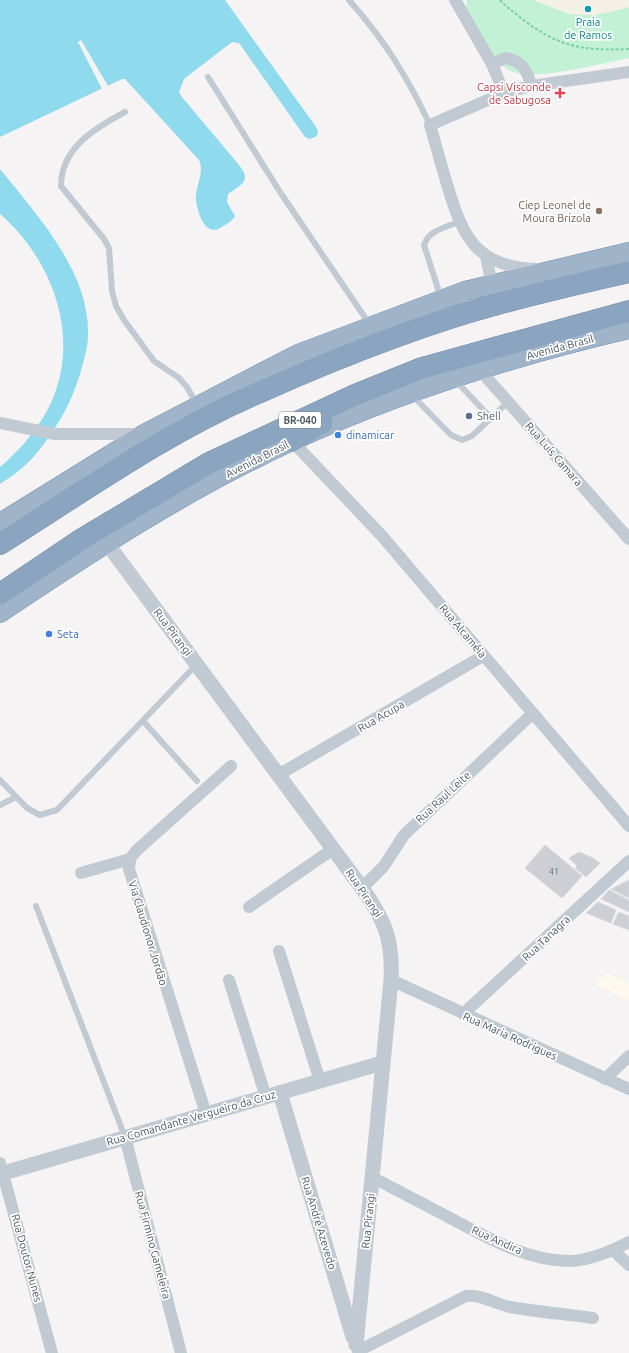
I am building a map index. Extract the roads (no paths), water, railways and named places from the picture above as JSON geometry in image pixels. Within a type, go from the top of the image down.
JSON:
[{"type":"highway","points":[[0,523],[144,434],[298,354],[441,299],[492,285],[629,252]]},
{"type":"highway","points":[[0,544],[170,438],[260,392],[387,340],[445,320],[497,304],[629,272]]},
{"type":"highway","name":"Avenida Brasil","points":[[0,594],[82,539],[209,463],[355,395],[422,368],[602,318],[629,312]]},
{"type":"highway","points":[[292,441],[340,412],[403,386],[487,357],[568,334],[602,318]]},
{"type":"highway","name":"Avenida Brasil","points":[[0,613],[106,542],[204,486],[292,441],[410,393],[454,377],[565,344],[629,329]]},
{"type":"street","points":[[455,0],[492,64],[504,93]]},
{"type":"street","points":[[492,64],[505,58],[519,62],[527,73],[530,86]]},
{"type":"street","points":[[562,268],[520,268],[502,264],[486,256],[469,238],[459,222],[430,125],[504,93],[530,86],[629,72]]},
{"type":"street","points":[[486,256],[492,285]]},
{"type":"street","name":"Rua Luís Camara","points":[[479,369],[629,539]]},
{"type":"street","points":[[0,423],[54,434],[144,434]]},
{"type":"street","name":"Rua Alcaméia","points":[[292,441],[382,536],[629,826]]},
{"type":"street","name":"Rua Pirangi","points":[[106,542],[362,888],[379,913],[386,928],[392,962],[391,980],[382,1063],[357,1350]]},
{"type":"street","name":"Rua Acupa","points":[[278,775],[483,656]]},
{"type":"street","name":"Rua Raul Leite","points":[[362,888],[384,866],[404,835],[532,713]]},
{"type":"street","points":[[81,873],[130,859],[136,851],[230,766]]},
{"type":"street","points":[[249,907],[333,849]]},
{"type":"street","name":"Via Claudionor Jordão","points":[[130,859],[129,869],[131,877],[206,1114]]},
{"type":"street","name":"Rua Tanagra","points":[[463,1014],[629,861]]},
{"type":"street","points":[[279,951],[320,1081]]},
{"type":"street","points":[[229,980],[273,1095]]},
{"type":"street","name":"Rua Maria Rodrigues","points":[[391,980],[629,1089]]},
{"type":"street","points":[[605,1079],[629,1056]]},
{"type":"street","name":"Rua Comandante Vergueiro da Cruz","points":[[1,1170],[206,1114],[382,1063]]},
{"type":"street","name":"Rua André Azevedo","points":[[273,1095],[357,1350]]},
{"type":"street","name":"Rua Firmino Gameleira","points":[[125,1136],[181,1353]]},
{"type":"street","name":"Rua Doutor Nunes","points":[[1,1170],[52,1353]]},
{"type":"street","name":"Rua Andira","points":[[372,1177],[486,1237],[534,1256],[554,1260],[570,1261],[592,1258],[629,1242]]},
{"type":"street","points":[[613,1250],[629,1265]]},
{"type":"street","points":[[357,1350],[466,1296],[472,1295],[512,1308],[593,1318]]},
{"type":"lane","points":[[349,0],[392,53],[412,87],[430,125]]},
{"type":"lane","points":[[208,77],[280,192],[371,327]]},
{"type":"lane","points":[[125,112],[99,126],[79,142],[65,163],[61,175],[61,186],[104,239],[109,248],[112,291],[116,306],[124,320],[154,361],[178,378],[187,387],[198,406]]},
{"type":"lane","points":[[441,299],[424,245],[426,239],[431,233],[459,222]]},
{"type":"lane","points":[[454,377],[491,418]]},
{"type":"lane","points":[[410,393],[451,435],[462,440],[472,436],[508,402]]},
{"type":"lane","points":[[0,781],[27,808],[40,815],[57,810],[197,664]]},
{"type":"lane","points":[[143,721],[197,781]]},
{"type":"lane","points":[[0,805],[16,797]]},
{"type":"lane","points":[[36,906],[125,1136]]},
{"type":"water","points":[[0,0],[225,0],[314,124],[318,131],[317,136],[310,139],[305,137],[239,43],[232,42],[184,79],[179,92],[182,97],[239,165],[245,175],[244,182],[228,194],[227,202],[235,216],[234,218],[220,228],[215,230],[210,229],[206,226],[200,216],[196,199],[201,170],[199,160],[125,79],[122,79],[0,137]]},
{"type":"water","points":[[0,169],[45,225],[71,267],[80,289],[86,312],[88,335],[86,353],[79,377],[70,401],[61,418],[48,439],[28,463],[0,484],[0,467],[31,436],[43,418],[53,398],[61,373],[63,348],[62,323],[56,298],[46,274],[34,252],[18,232],[0,214]]},
{"type":"place","name":"Praia de Ramos","points":[[588,9]]},
{"type":"place","name":"Capsi Visconde de Sabugosa","points":[[560,93]]},
{"type":"place","name":"Ciep Leonel de Moura Brizola","points":[[599,211]]},
{"type":"place","name":"Shell","points":[[469,416]]},
{"type":"place","name":"dinamicar","points":[[338,435]]},
{"type":"place","name":"Seta","points":[[49,634]]}]
